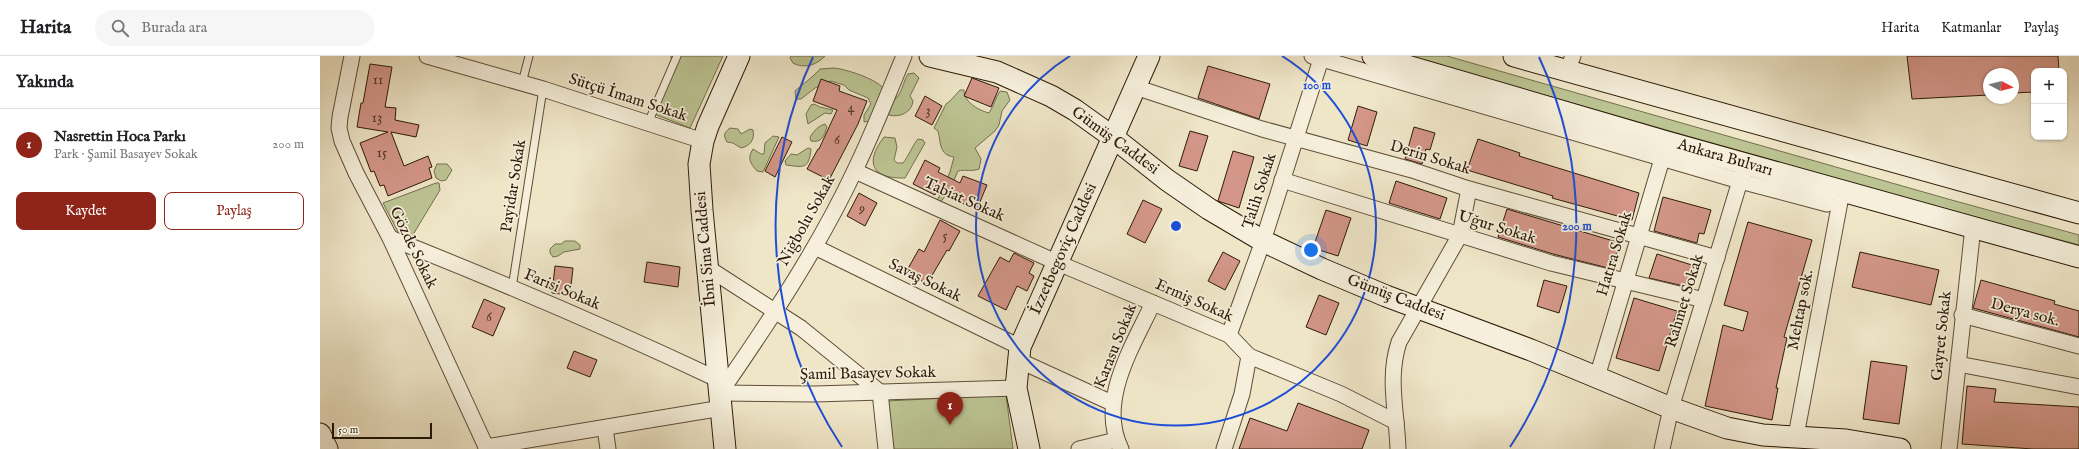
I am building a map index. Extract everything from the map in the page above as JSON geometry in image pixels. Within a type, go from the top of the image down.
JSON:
[{"type":"street","name":"Gözde Sokak","points":[[352,56],[339,128],[356,173],[390,238],[487,448]]},
{"type":"street","name":"Sütçü İmam Sokak","points":[[427,56],[543,89],[703,141]]},
{"type":"street","name":"İbni Sina Caddesi","points":[[725,449],[699,164],[703,141],[716,105],[739,56]]},
{"type":"street","name":"Niğbolu Sokak","points":[[720,393],[776,311],[815,247],[855,171],[904,56]]},
{"type":"street","name":"Gümüş Caddesi","points":[[930,56],[997,72],[1017,80],[1075,110],[1186,193],[1263,241],[1322,269],[1597,377],[1671,408],[1747,433],[1796,436],[1853,445],[1900,449]]},
{"type":"street","name":"İzzetbegoviç Caddesi","points":[[1029,449],[1016,388],[1019,354],[1149,56]]},
{"type":"street","name":"Ankara Bulvarı","points":[[1373,56],[1665,150],[1834,197],[1973,228],[2079,257]]},
{"type":"street","points":[[1514,56],[1569,61],[2079,214]]},
{"type":"street","points":[[1318,57],[1665,150]]},
{"type":"street","name":"Talih Sokak","points":[[1229,334],[1263,241],[1296,138],[1318,57]]},
{"type":"street","name":"Derin Sokak","points":[[1135,87],[1220,117],[1412,170],[1469,189],[1717,258]]},
{"type":"street","name":"Hatıra Sokak","points":[[1597,377],[1665,150]]},
{"type":"street","name":"Tabiat Sokak","points":[[855,171],[1058,263]]},
{"type":"street","name":"Rahmet Sokak","points":[[1662,449],[1671,408],[1743,172]]},
{"type":"street","name":"Uğur Sokak","points":[[1282,180],[1551,263],[1704,300]]},
{"type":"street","points":[[1398,449],[1393,392],[1395,356],[1399,342],[1420,308],[1460,235],[1469,189]]},
{"type":"street","name":"Mehtap sok.","points":[[1796,436],[1834,197]]},
{"type":"street","name":"Gayret Sokak","points":[[1949,449],[1962,314],[1973,228]]},
{"type":"street","name":"Farisi Sokak","points":[[390,238],[615,331],[720,393]]},
{"type":"street","name":"Savaş Sokak","points":[[815,247],[1112,403]]},
{"type":"street","name":"Ermiş Sokak","points":[[1058,263],[1229,334],[1250,356],[1341,394],[1396,422]]},
{"type":"street","points":[[708,268],[800,328],[880,392],[886,449]]},
{"type":"street","name":"Karasu Sokak","points":[[1118,444],[1112,403],[1120,376],[1153,303]]},
{"type":"street","name":"Derya sok.","points":[[1962,314],[2079,346]]},
{"type":"street","points":[[1224,449],[1242,394],[1250,356]]},
{"type":"street","points":[[1958,364],[2079,387]]},
{"type":"street","name":"Şamil Basayev Sokak","points":[[487,448],[606,428],[720,393],[815,394],[1016,388]]},
{"type":"street","points":[[606,428],[608,449]]},
{"type":"street","points":[[320,434],[327,449]]},
{"type":"street","points":[[1079,449],[1118,444]]},
{"type":"lane","points":[[522,83],[528,56]]},
{"type":"lane","points":[[648,123],[677,56]]},
{"type":"lane","name":"Payidar Sokak","points":[[512,288],[543,89]]},
{"type":"green space","points":[[671,56],[723,56],[690,128],[654,114],[676,61],[671,59]]},
{"type":"green space","points":[[791,56],[825,56],[814,64],[802,66],[793,63],[790,58]]},
{"type":"green space","points":[[1408,56],[1447,56],[2079,235],[2079,245],[1890,194]]},
{"type":"green space","points":[[834,68],[860,75],[874,81],[883,88],[869,121],[864,122],[864,115],[871,104],[868,98],[849,90],[844,85],[830,81],[815,88],[801,99],[796,99],[795,91],[820,69]]},
{"type":"green space","points":[[914,73],[919,78],[910,96],[913,101],[912,105],[908,111],[901,115],[889,115],[889,107],[900,93],[908,74]]},
{"type":"green space","points":[[960,90],[964,90],[966,98],[972,105],[989,113],[1000,91],[1007,92],[1010,100],[1002,111],[999,125],[995,131],[975,148],[981,159],[979,169],[958,171],[949,191],[939,204],[919,195],[923,193],[934,200],[938,199],[950,172],[954,157],[949,156],[943,151],[940,144],[938,131],[934,128],[946,104]]},
{"type":"green space","points":[[814,104],[833,110],[831,114],[825,113],[808,124],[806,114],[811,105]]},
{"type":"green space","points":[[825,124],[827,127],[822,138],[818,141],[811,141],[810,137],[813,133],[818,127]]},
{"type":"green space","points":[[730,128],[738,129],[741,134],[750,129],[753,130],[751,142],[747,146],[741,148],[733,143],[727,142],[725,134]]},
{"type":"green space","points":[[773,136],[779,137],[763,172],[757,171],[750,160],[751,152],[753,149],[761,154],[764,154],[765,143]]},
{"type":"green space","points":[[884,137],[895,138],[897,147],[894,160],[897,163],[903,163],[918,139],[923,140],[925,143],[905,178],[885,176],[875,168],[873,162],[874,155]]},
{"type":"green space","points":[[808,148],[811,149],[807,164],[804,166],[786,165],[785,161],[791,154],[797,155]]},
{"type":"green space","points":[[437,164],[447,164],[452,170],[446,180],[441,181],[436,178],[434,171]]},
{"type":"green space","points":[[439,183],[440,190],[411,238],[398,232],[383,203]]},
{"type":"green space","points":[[565,241],[575,241],[580,245],[580,249],[564,252],[553,257],[550,253],[550,249],[555,244],[561,244]]},
{"type":"green space","points":[[1006,395],[1013,449],[893,449],[887,401]]},
{"type":"building","points":[[1907,56],[2058,56],[2059,68],[2031,68],[2031,92],[2019,93],[2019,68],[1983,68],[1983,95],[1912,99]]},
{"type":"building","points":[[370,64],[392,67],[385,107],[396,108],[395,120],[419,125],[416,137],[391,132],[404,166],[428,156],[432,167],[429,168],[432,178],[388,196],[384,185],[380,186],[374,171],[371,172],[360,143],[388,132],[357,127]]},
{"type":"building","points":[[1208,66],[1270,84],[1259,119],[1198,98]]},
{"type":"building","points":[[972,78],[999,88],[991,107],[964,96]]},
{"type":"building","points":[[821,79],[840,86],[839,91],[867,101],[858,124],[829,180],[807,169],[819,149],[837,110],[813,101]]},
{"type":"building","points":[[925,96],[942,106],[932,125],[915,116]]},
{"type":"building","points":[[1358,106],[1377,112],[1367,146],[1348,140]]},
{"type":"building","points":[[1414,127],[1435,133],[1430,150],[1426,149],[1422,164],[1405,159]]},
{"type":"building","points":[[1190,131],[1208,136],[1197,171],[1179,166]]},
{"type":"building","points":[[782,137],[792,142],[775,177],[765,171]]},
{"type":"building","points":[[1478,139],[1520,153],[1519,156],[1639,193],[1632,220],[1552,198],[1553,196],[1467,170]]},
{"type":"building","points":[[1233,151],[1254,157],[1239,208],[1218,201]]},
{"type":"building","points":[[925,160],[940,168],[938,172],[960,183],[963,176],[987,185],[977,209],[936,193],[935,195],[913,184]]},
{"type":"building","points":[[1396,181],[1447,198],[1440,219],[1389,203]]},
{"type":"building","points":[[859,193],[877,203],[865,226],[847,216]]},
{"type":"building","points":[[1663,197],[1711,210],[1704,234],[1699,233],[1697,243],[1654,231]]},
{"type":"building","points":[[1143,200],[1162,209],[1145,243],[1127,234]]},
{"type":"building","points":[[1507,209],[1620,243],[1612,269],[1553,254],[1498,237]]},
{"type":"building","points":[[1326,210],[1351,218],[1338,256],[1313,248]]},
{"type":"building","points":[[940,220],[960,231],[949,251],[947,250],[927,284],[906,272],[919,249],[924,252]]},
{"type":"building","points":[[1748,222],[1812,240],[1784,337],[1787,338],[1776,388],[1778,388],[1772,420],[1705,406],[1723,325],[1743,331],[1748,312],[1724,305]]},
{"type":"building","points":[[1223,252],[1240,261],[1225,290],[1208,281]]},
{"type":"building","points":[[1860,252],[1939,270],[1931,305],[1852,287]]},
{"type":"building","points":[[1014,253],[1034,263],[1029,273],[1034,276],[1027,291],[1017,286],[1006,310],[978,296],[1000,257],[1009,262]]},
{"type":"building","points":[[1657,254],[1695,266],[1688,287],[1649,278]]},
{"type":"building","points":[[647,262],[680,267],[678,287],[644,282]]},
{"type":"building","points":[[555,266],[573,268],[570,295],[552,293]]},
{"type":"building","points":[[1544,280],[1567,286],[1559,313],[1537,306]]},
{"type":"building","points":[[1981,280],[2055,301],[2054,304],[2079,311],[2079,337],[1973,308]]},
{"type":"building","points":[[1319,295],[1339,303],[1326,335],[1306,327]]},
{"type":"building","points":[[1634,298],[1677,311],[1659,371],[1616,358]]},
{"type":"building","points":[[484,299],[505,308],[493,336],[472,327]]},
{"type":"building","points":[[574,351],[597,360],[590,377],[567,368]]},
{"type":"building","points":[[1871,361],[1907,366],[1899,424],[1863,419]]},
{"type":"building","points":[[1967,386],[1996,389],[1994,402],[2079,407],[2079,449],[2033,449],[1962,444]]},
{"type":"building","points":[[1298,403],[1369,430],[1362,449],[1239,449],[1250,418],[1287,431]]},
{"type":"place","name":"Nasrettin Hoca Parkı","points":[[950,425]]}]
